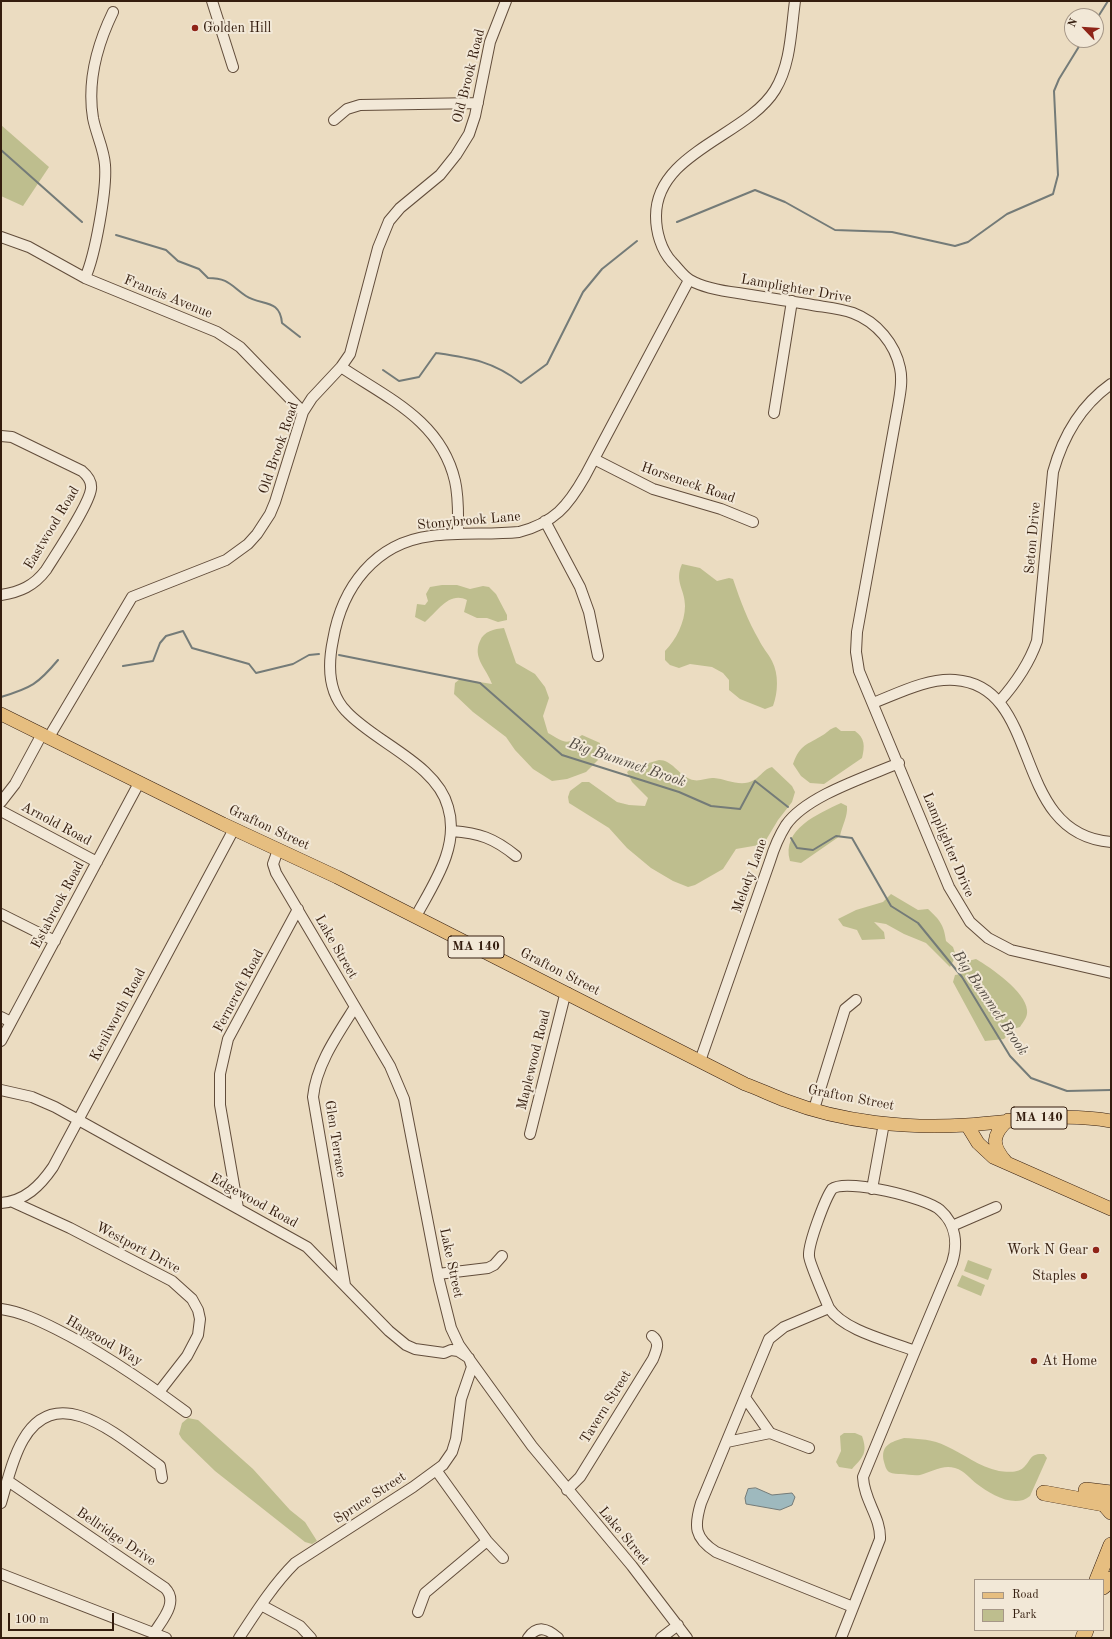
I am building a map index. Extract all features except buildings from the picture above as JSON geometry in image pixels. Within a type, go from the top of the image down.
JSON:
[{"type":"highway","points":[[1111,1493],[1046,1488],[1104,1504],[1111,1512]]},
{"type":"highway","points":[[1097,1579],[1111,1545]]},
{"type":"highway","points":[[1104,1585],[1111,1569]]},
{"type":"main road","name":"Grafton Street","points":[[1,714],[234,829],[416,916],[700,1061],[788,1102],[814,1109],[884,1123],[967,1125]]},
{"type":"main road","name":"MA 140","points":[[967,1125],[1008,1120],[1071,1116],[1111,1121]]},
{"type":"main road","points":[[1007,1163],[998,1153],[995,1144],[999,1129],[1008,1120]]},
{"type":"main road","points":[[967,1125],[983,1149],[993,1157],[1111,1209]]},
{"type":"street","points":[[212,1],[233,67]]},
{"type":"street","name":"Old Brook Road","points":[[1,802],[15,784],[46,736],[132,597],[220,562],[238,552],[257,534],[270,514],[303,412],[316,394],[341,367],[350,354],[378,248],[389,221],[400,208],[429,186],[451,162],[469,134],[478,103],[490,42],[506,1]]},
{"type":"street","name":"Lamplighter Drive","points":[[795,1],[786,63],[782,77],[775,90],[754,112],[680,165],[668,180],[658,199],[656,217],[659,239],[669,259],[689,280],[719,290],[847,311],[869,322],[888,340],[897,356],[901,379],[898,406],[857,632],[856,652],[859,671],[949,887],[962,911],[979,930],[998,945],[1024,954],[1111,973]]},
{"type":"street","points":[[85,278],[90,263],[105,191],[106,173],[103,153],[93,118],[93,71],[101,39],[113,12]]},
{"type":"street","points":[[334,120],[347,109],[360,105],[478,103]]},
{"type":"street","name":"Francis Avenue","points":[[1,237],[29,247],[85,278],[217,332],[232,340],[303,412]]},
{"type":"street","name":"Stonybrook Lane","points":[[416,916],[444,861],[450,845],[452,831],[448,805],[438,787],[424,772],[361,725],[345,711],[336,697],[331,682],[329,665],[336,621],[341,607],[359,577],[371,564],[392,549],[417,538],[458,533],[519,532],[545,522],[568,504],[594,459],[689,280]]},
{"type":"street","points":[[774,413],[792,302]]},
{"type":"street","points":[[341,367],[421,422],[442,446],[450,464],[455,483],[458,533]]},
{"type":"street","name":"Seton Drive","points":[[999,702],[1024,670],[1037,641],[1053,472],[1057,456],[1075,420],[1089,402],[1111,384]]},
{"type":"street","name":"Eastwood Road","points":[[1,436],[12,437],[77,468],[89,479],[91,489],[86,502],[46,570],[39,579],[20,591],[1,595]]},
{"type":"street","name":"Horseneck Road","points":[[594,459],[653,490],[721,508],[753,522]]},
{"type":"street","points":[[545,522],[585,599],[593,624],[598,656]]},
{"type":"street","points":[[873,703],[924,684],[948,680],[961,681],[976,686],[999,702],[1014,727],[1043,796],[1052,810],[1072,829],[1087,837],[1111,842]]},
{"type":"street","name":"Melody Lane","points":[[700,1061],[770,861],[779,837],[787,824],[802,808],[815,799],[899,764]]},
{"type":"street","name":"Estabrook Road","points":[[1,1041],[140,783]]},
{"type":"street","name":"Arnold Road","points":[[1,811],[97,862]]},
{"type":"street","name":"Kenilworth Road","points":[[13,1202],[28,1194],[46,1178],[234,829]]},
{"type":"street","points":[[452,831],[482,835],[499,843],[516,856]]},
{"type":"street","name":"Lake Street","points":[[278,850],[273,867],[390,1066],[404,1099],[438,1274],[451,1328],[459,1345],[567,1490],[632,1566],[687,1638]]},
{"type":"street","name":"Ferncroft Road","points":[[238,1208],[220,1105],[220,1074],[228,1039],[298,909]]},
{"type":"street","points":[[1,914],[55,941]]},
{"type":"street","name":"Maplewood Road","points":[[530,1134],[562,1007],[568,993]]},
{"type":"street","points":[[814,1109],[845,1009],[856,1000]]},
{"type":"street","name":"Glen Terrace","points":[[345,1285],[313,1097],[316,1079],[322,1064],[355,1007]]},
{"type":"street","points":[[1,1017],[11,1022]]},
{"type":"street","name":"Edgewood Road","points":[[1,1090],[32,1097],[78,1119],[307,1246],[399,1341],[409,1347],[444,1353],[452,1350],[458,1351],[469,1358]]},
{"type":"street","points":[[872,1189],[884,1123]]},
{"type":"street","points":[[841,1638],[880,1540],[879,1526],[865,1494],[863,1477],[954,1258],[956,1243],[952,1226],[943,1213],[930,1204],[872,1189],[847,1186],[834,1188],[829,1194],[814,1235],[810,1248],[809,1260],[829,1308],[838,1318],[854,1328],[915,1351]]},
{"type":"street","points":[[1,1203],[13,1202]]},
{"type":"street","name":"Westport Drive","points":[[13,1202],[70,1228],[172,1281],[192,1299],[198,1310],[200,1319],[198,1335],[187,1356],[159,1392]]},
{"type":"street","points":[[952,1226],[996,1206]]},
{"type":"street","points":[[438,1274],[488,1268],[494,1265],[502,1256]]},
{"type":"street","points":[[829,1308],[784,1327],[770,1337],[697,1515],[697,1529],[702,1541],[716,1552],[732,1560],[853,1607]]},
{"type":"street","name":"Hapgood Way","points":[[1,1309],[22,1314],[76,1339],[112,1360],[186,1412]]},
{"type":"street","name":"Tavern Street","points":[[567,1490],[580,1477],[653,1359],[658,1344],[656,1338],[652,1336]]},
{"type":"street","name":"Spruce Street","points":[[239,1638],[284,1574],[295,1563],[413,1487],[448,1459],[456,1439],[461,1399],[472,1367],[469,1358]]},
{"type":"street","points":[[746,1398],[770,1433]]},
{"type":"street","points":[[1,1503],[18,1450],[30,1430],[47,1417],[74,1413],[98,1422],[160,1466],[162,1478]]},
{"type":"street","points":[[727,1442],[770,1433],[809,1448]]},
{"type":"street","points":[[436,1470],[488,1541],[503,1558]]},
{"type":"street","name":"Bellridge Drive","points":[[8,1481],[165,1588],[170,1594],[170,1604],[154,1633]]},
{"type":"street","points":[[418,1612],[426,1593],[488,1541]]},
{"type":"street","points":[[1,1574],[166,1638]]},
{"type":"street","points":[[261,1605],[300,1626],[310,1638]]},
{"type":"street","points":[[661,1638],[678,1626]]},
{"type":"street","points":[[528,1638],[534,1630],[543,1628],[552,1632],[558,1638]]},
{"type":"green space","points":[[1,125],[49,167],[23,206],[1,196]]},
{"type":"green space","points":[[682,564],[700,568],[717,581],[729,578],[733,579],[741,603],[751,625],[770,658],[776,672],[777,684],[773,706],[765,709],[740,699],[729,690],[729,680],[723,673],[712,667],[690,664],[679,668],[670,665],[665,660],[665,651],[673,642],[682,624],[685,612],[685,600],[679,581]]},
{"type":"green space","points":[[457,585],[470,589],[483,586],[489,587],[496,594],[507,615],[507,620],[498,622],[487,618],[477,618],[464,612],[467,600],[461,598],[449,600],[425,622],[415,617],[417,604],[425,605],[428,601],[426,594],[430,587]]},
{"type":"green space","points":[[504,628],[516,663],[535,674],[545,687],[549,698],[543,716],[548,733],[565,742],[572,741],[582,735],[600,743],[598,760],[586,772],[567,779],[552,781],[533,769],[515,750],[506,737],[473,712],[454,694],[455,683],[460,679],[492,684],[479,658],[478,647],[484,635],[493,630]]},
{"type":"green space","points":[[836,727],[841,731],[855,731],[861,736],[864,746],[862,758],[824,784],[810,783],[801,776],[793,764],[798,752]]},
{"type":"green space","points":[[659,760],[668,762],[686,777],[693,780],[714,778],[739,783],[754,780],[767,769],[772,767],[792,786],[795,792],[792,802],[778,820],[766,840],[759,845],[736,849],[723,869],[695,885],[688,887],[673,881],[651,868],[627,848],[609,828],[569,803],[568,797],[570,791],[582,782],[589,782],[617,802],[629,805],[645,806],[648,798],[632,782],[627,772],[632,768]]},
{"type":"green space","points":[[841,803],[847,806],[847,810],[840,836],[801,863],[790,861],[789,850],[791,840],[796,831],[812,818]]},
{"type":"green space","points":[[891,894],[918,910],[928,909],[938,920],[943,927],[946,941],[953,947],[956,956],[950,967],[926,943],[904,934],[886,924],[874,922],[884,932],[885,939],[862,940],[857,930],[843,926],[838,919],[856,910],[883,902]]},
{"type":"green space","points":[[976,959],[990,968],[1014,988],[1025,1003],[1027,1015],[1025,1019],[1020,1027],[1013,1029],[1004,1039],[985,1041],[953,982],[955,975],[961,974],[968,961]]},
{"type":"green space","points":[[968,1260],[992,1269],[988,1280],[964,1271]]},
{"type":"green space","points":[[962,1275],[985,1285],[981,1296],[957,1286]]},
{"type":"green space","points":[[188,1418],[198,1420],[253,1469],[290,1510],[305,1522],[317,1541],[312,1544],[305,1542],[215,1471],[182,1439],[179,1434],[182,1423]]},
{"type":"green space","points":[[844,1433],[855,1433],[862,1436],[864,1442],[865,1447],[862,1458],[852,1469],[839,1467],[836,1462],[841,1451],[840,1436]]},
{"type":"green space","points":[[904,1438],[936,1442],[953,1449],[985,1467],[1002,1471],[1011,1472],[1021,1470],[1033,1456],[1039,1454],[1044,1454],[1047,1458],[1030,1496],[1024,1500],[1010,1501],[989,1492],[959,1469],[951,1467],[942,1468],[920,1475],[895,1474],[889,1472],[886,1469],[883,1456],[885,1448],[891,1443]]},
{"type":"water","points":[[756,1488],[772,1495],[792,1493],[795,1497],[792,1505],[780,1510],[746,1504],[745,1498],[748,1489]]},
{"type":"waterway","points":[[1104,8],[1108,1]]},
{"type":"waterway","points":[[677,222],[755,190],[785,202],[835,230],[892,232],[955,246],[968,242],[1007,214],[1053,194],[1058,175],[1054,91],[1059,79],[1078,48]]},
{"type":"waterway","points":[[1,150],[82,222]]},
{"type":"waterway","points":[[116,235],[166,250],[178,261],[199,269],[208,278],[221,279],[246,296],[274,306],[278,310],[282,323],[300,337]]},
{"type":"waterway","points":[[383,370],[399,381],[419,377],[436,353],[470,359],[491,365],[521,383],[547,364],[583,292],[602,269],[637,241]]},
{"type":"waterway","name":"Big Bummet Brook","points":[[123,666],[153,661],[160,643],[166,636],[183,631],[192,648],[249,664],[256,673],[293,664],[309,655],[319,654]]},
{"type":"waterway","name":"Big Bummet Brook","points":[[339,655],[480,683],[562,755],[679,792],[711,806],[740,809],[755,781],[788,807]]},
{"type":"waterway","name":"Big Bummet Brook","points":[[1,697],[27,688],[45,675],[58,660]]},
{"type":"waterway","name":"Big Bummet Brook","points":[[791,838],[797,848],[813,850],[836,836],[852,838],[891,906],[918,923],[962,977],[1010,1056],[1031,1078],[1067,1091],[1111,1090]]},
{"type":"place","name":"Golden Hill","points":[[195,28]]},
{"type":"place","name":"Work N Gear","points":[[1096,1250]]},
{"type":"place","name":"Staples","points":[[1084,1276]]},
{"type":"place","name":"At Home","points":[[1034,1361]]}]
